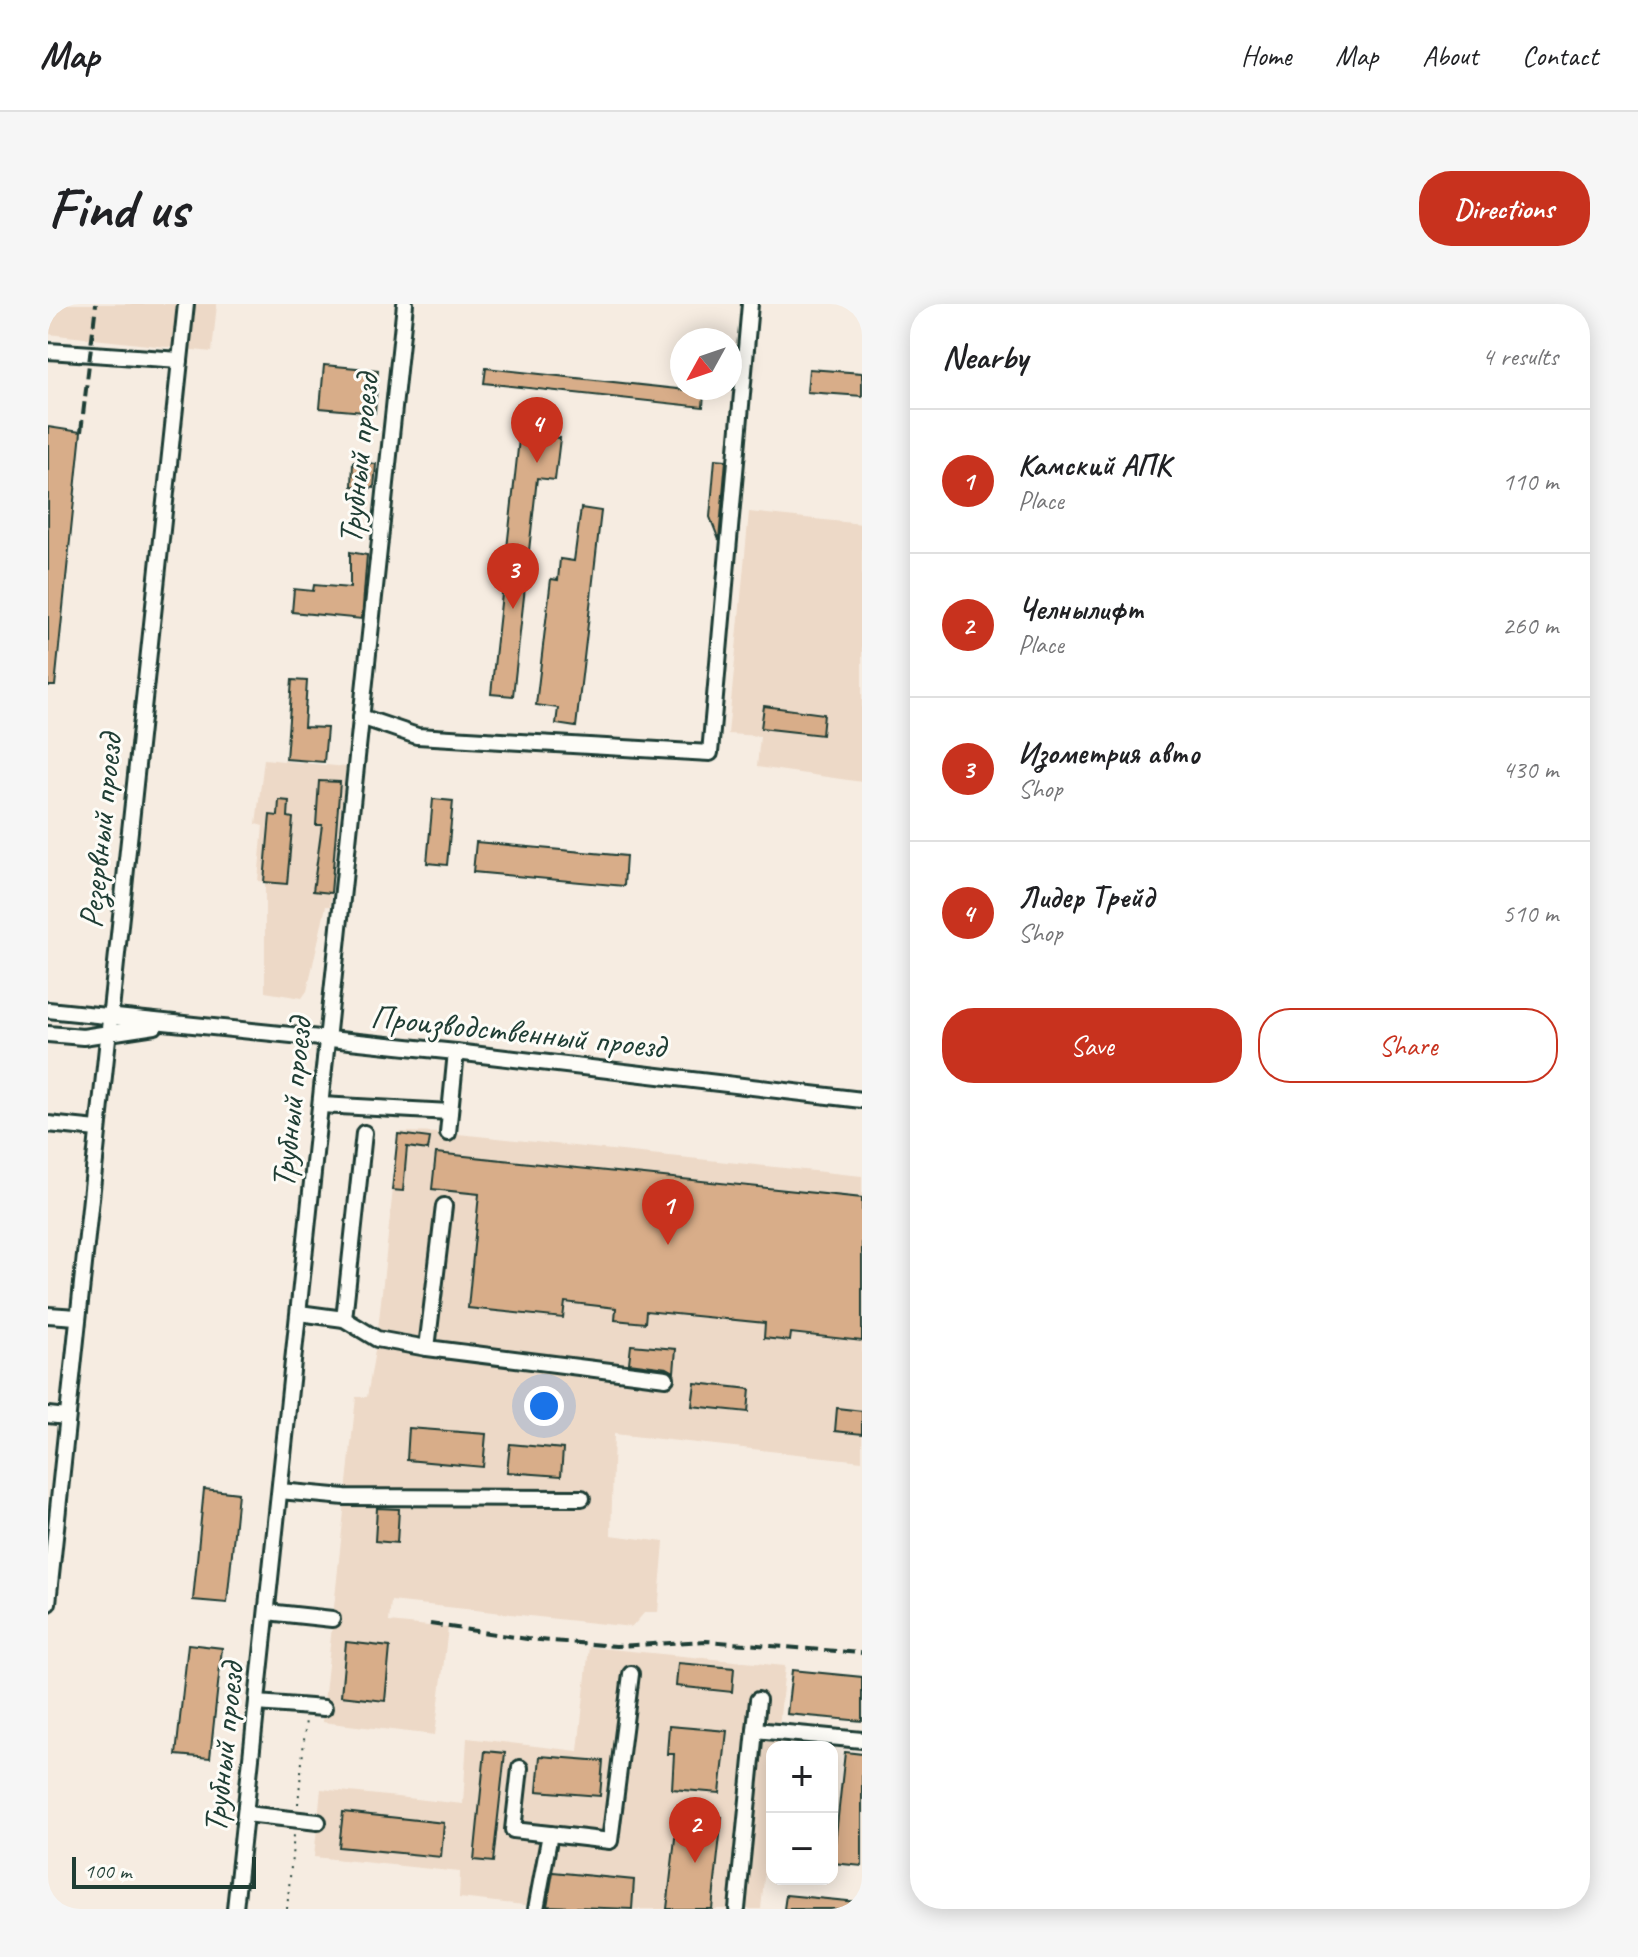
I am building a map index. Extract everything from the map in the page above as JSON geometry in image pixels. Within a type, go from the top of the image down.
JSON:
[{"type":"street","name":"Резервный проезд","points":[[48,1594],[53,1500],[67,1417],[186,304]]},
{"type":"street","name":"Трубный проезд","points":[[235,1909],[405,304]]},
{"type":"street","points":[[361,717],[417,736],[710,753],[750,304]]},
{"type":"street","points":[[48,351],[181,354]]},
{"type":"street","name":"Производственный проезд","points":[[48,1010],[456,1052],[862,1100]]},
{"type":"street","name":"Производственный проезд","points":[[48,1034],[83,1037],[168,1024]]},
{"type":"street","points":[[448,1133],[456,1052]]},
{"type":"street","points":[[321,1105],[450,1112]]},
{"type":"street","points":[[48,1124],[97,1129]]},
{"type":"street","points":[[344,1319],[364,1133]]},
{"type":"street","points":[[427,1348],[444,1206]]},
{"type":"street","points":[[299,1313],[344,1319],[377,1339],[427,1348],[666,1378]]},
{"type":"street","points":[[48,1315],[77,1317]]},
{"type":"street","points":[[48,1415],[67,1417]]},
{"type":"street","points":[[280,1491],[345,1497],[582,1498]]},
{"type":"street","points":[[267,1612],[332,1619]]},
{"type":"street","points":[[520,1768],[513,1830],[610,1841],[631,1674]]},
{"type":"street","points":[[737,1909],[758,1700]]},
{"type":"street","points":[[257,1703],[324,1708]]},
{"type":"street","points":[[755,1730],[862,1740]]},
{"type":"street","points":[[246,1814],[318,1822]]},
{"type":"street","points":[[536,1909],[550,1834]]},
{"type":"shaded area","points":[[48,304],[217,304],[212,352],[48,334]]},
{"type":"shaded area","points":[[749,512],[862,524],[862,782],[757,767],[760,736],[728,734]]},
{"type":"shaded area","points":[[264,759],[346,767],[330,906],[326,906],[307,991],[302,998],[265,992],[265,882],[258,881],[263,826],[256,824]]},
{"type":"shaded area","points":[[399,1132],[448,1133],[862,1176],[862,1461],[614,1434],[611,1535],[664,1542],[658,1612],[645,1612],[632,1627],[391,1601],[389,1622],[448,1628],[435,1735],[322,1722],[356,1397],[367,1397],[377,1339]]},
{"type":"shaded area","points":[[589,1647],[785,1666],[778,1741],[766,1741],[766,1859],[761,1909],[561,1909],[459,1898],[460,1872],[314,1857],[321,1789],[463,1804],[467,1738],[578,1751]]},
{"type":"building","points":[[324,365],[378,370],[375,413],[320,408]]},
{"type":"building","points":[[486,368],[670,388],[670,400],[703,400],[703,407],[484,383]]},
{"type":"building","points":[[809,369],[862,373],[862,396],[807,392]]},
{"type":"building","points":[[521,421],[544,424],[542,436],[560,438],[555,480],[537,478],[513,696],[491,694]]},
{"type":"building","points":[[48,427],[81,432],[55,686],[48,686]]},
{"type":"building","points":[[715,459],[726,460],[719,540],[710,517]]},
{"type":"building","points":[[353,462],[376,464],[374,488],[352,486]]},
{"type":"building","points":[[581,508],[601,511],[576,727],[556,724],[558,708],[536,705],[551,579],[558,580],[560,559],[574,561]]},
{"type":"building","points":[[350,552],[367,555],[362,619],[292,612],[294,589],[313,591],[314,585],[350,588]]},
{"type":"building","points":[[292,680],[307,681],[304,727],[327,728],[324,762],[286,759]]},
{"type":"building","points":[[764,706],[824,714],[822,735],[761,728]]},
{"type":"building","points":[[319,781],[340,782],[331,893],[313,891],[322,825],[316,825]]},
{"type":"building","points":[[433,799],[453,801],[447,865],[427,863]]},
{"type":"building","points":[[279,800],[289,801],[288,817],[293,818],[287,884],[264,882],[270,815],[278,816]]},
{"type":"building","points":[[476,842],[626,856],[624,886],[473,872]]},
{"type":"building","points":[[398,1134],[430,1138],[428,1150],[407,1147],[403,1191],[392,1190]]},
{"type":"building","points":[[436,1153],[862,1198],[862,1341],[791,1333],[790,1341],[764,1338],[765,1323],[646,1311],[645,1323],[615,1320],[616,1308],[565,1302],[563,1318],[468,1308],[479,1194],[432,1189]]},
{"type":"building","points":[[631,1345],[676,1349],[674,1372],[667,1368],[629,1363]]},
{"type":"building","points":[[695,1383],[750,1389],[748,1412],[692,1406]]},
{"type":"building","points":[[837,1408],[862,1411],[862,1434],[835,1431]]},
{"type":"building","points":[[409,1428],[486,1434],[483,1467],[407,1460]]},
{"type":"building","points":[[510,1444],[563,1449],[561,1476],[507,1472]]},
{"type":"building","points":[[204,1489],[238,1493],[227,1603],[193,1600]]},
{"type":"building","points":[[377,1508],[399,1509],[397,1543],[375,1541]]},
{"type":"building","points":[[346,1642],[390,1647],[385,1701],[341,1696]]},
{"type":"building","points":[[188,1644],[222,1648],[210,1758],[176,1755]]},
{"type":"building","points":[[678,1663],[734,1668],[732,1692],[676,1686]]},
{"type":"building","points":[[792,1670],[862,1677],[862,1721],[787,1714]]},
{"type":"building","points":[[669,1726],[727,1731],[720,1793],[672,1789],[674,1754],[667,1754]]},
{"type":"building","points":[[485,1751],[505,1753],[493,1862],[474,1860]]},
{"type":"building","points":[[845,1752],[862,1754],[862,1866],[838,1864],[838,1817]]},
{"type":"building","points":[[540,1756],[603,1761],[600,1796],[537,1791]]},
{"type":"building","points":[[343,1812],[444,1823],[441,1857],[339,1847]]},
{"type":"building","points":[[678,1812],[722,1817],[712,1909],[667,1909]]},
{"type":"building","points":[[553,1872],[634,1880],[632,1909],[547,1906]]},
{"type":"building","points":[[786,1895],[857,1902],[856,1909],[784,1909]]},
{"type":"railway","points":[[81,432],[96,304]]},
{"type":"railway","points":[[430,1624],[527,1639],[616,1646],[706,1641],[862,1653]]},
{"type":"place","name":"Лидер Трейд","points":[[537,463]]},
{"type":"place","name":"Изометрия авто","points":[[513,609]]},
{"type":"place","name":"Камский АПК","points":[[668,1245]]},
{"type":"place","name":"Челнылифт","points":[[695,1863]]}]
